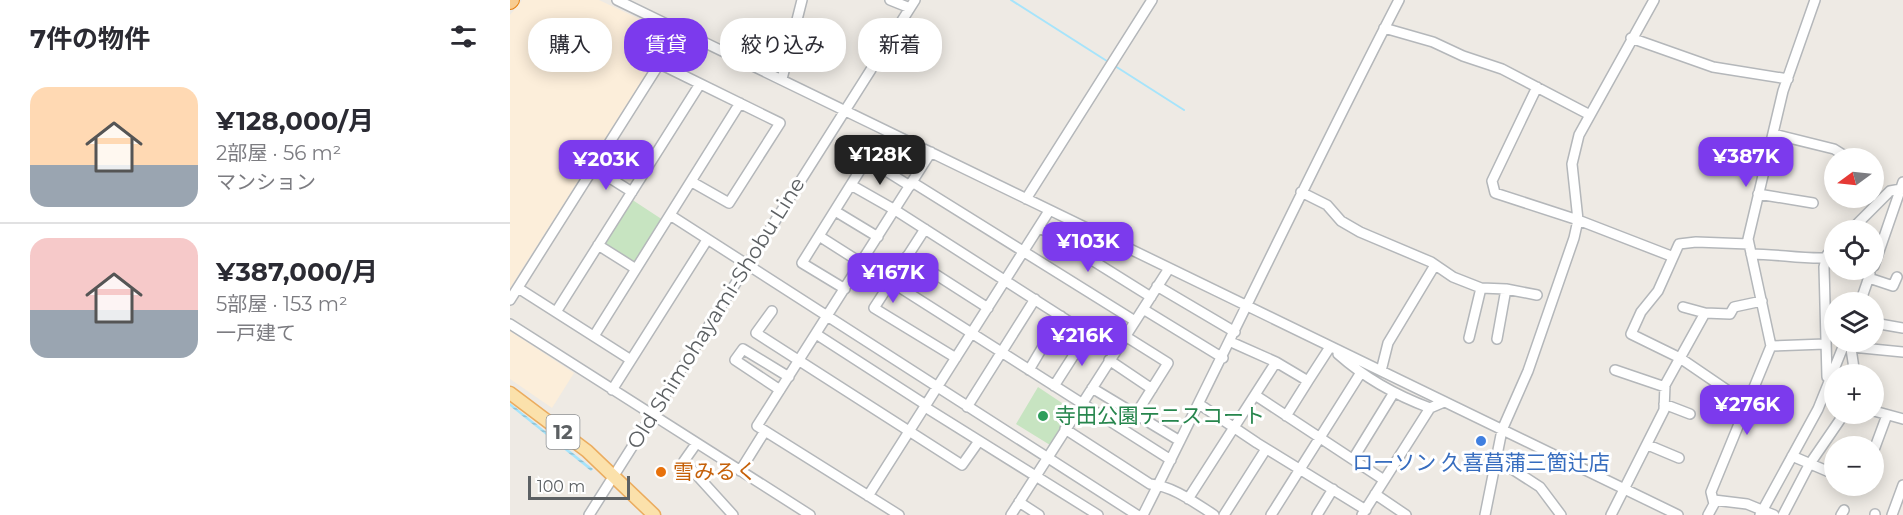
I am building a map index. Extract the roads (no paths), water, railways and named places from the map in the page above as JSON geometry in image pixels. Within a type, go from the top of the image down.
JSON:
[{"type":"main road","name":"12","points":[[510,393],[614,474],[654,515]]},
{"type":"street","points":[[617,0],[654,18]]},
{"type":"street","points":[[782,79],[802,0]]},
{"type":"street","points":[[890,0],[913,4]]},
{"type":"street","points":[[1026,199],[1152,0]]},
{"type":"street","points":[[1143,515],[1231,342],[1301,192],[1399,0]]},
{"type":"street","points":[[1485,515],[1498,460],[1502,430],[1544,326],[1578,220],[1572,164],[1579,135],[1654,0]]},
{"type":"street","points":[[1708,515],[1714,500],[1711,492],[1771,346],[1750,249],[1758,194],[1773,134],[1788,79],[1815,0]]},
{"type":"street","name":"Old Shimohayami-Shobu Line","points":[[589,515],[913,4]]},
{"type":"street","points":[[1384,28],[1433,42],[1463,56],[1502,69],[1590,115]]},
{"type":"street","points":[[1631,38],[1682,53],[1713,67],[1788,79]]},
{"type":"street","points":[[708,44],[1168,270],[1678,515]]},
{"type":"street","points":[[510,300],[655,72]]},
{"type":"street","points":[[676,72],[780,123],[729,203],[692,182]]},
{"type":"street","points":[[556,312],[700,84]]},
{"type":"street","points":[[1537,87],[1492,181],[1495,193],[1578,220],[1671,256]]},
{"type":"street","points":[[594,336],[740,104]]},
{"type":"street","points":[[1773,134],[1830,148]]},
{"type":"street","points":[[898,515],[757,426],[931,152]]},
{"type":"street","points":[[844,289],[802,263],[867,159],[1024,250],[1135,321]]},
{"type":"street","points":[[594,168],[632,192]]},
{"type":"street","points":[[851,185],[895,210],[1115,351]]},
{"type":"street","points":[[1884,195],[1902,185]]},
{"type":"street","points":[[1884,242],[1899,205],[1902,185]]},
{"type":"street","points":[[1301,192],[1327,205],[1341,221],[1360,232],[1435,265],[1453,277],[1481,288],[1506,289],[1537,295]]},
{"type":"street","points":[[1758,194],[1813,203]]},
{"type":"street","points":[[1859,220],[1869,208]]},
{"type":"street","points":[[835,211],[878,237]]},
{"type":"street","points":[[868,496],[1049,211]]},
{"type":"street","points":[[670,215],[1137,515]]},
{"type":"street","points":[[1039,227],[1151,297]]},
{"type":"street","points":[[925,229],[874,308],[956,358]]},
{"type":"street","points":[[819,236],[1171,460]]},
{"type":"street","points":[[612,390],[707,240]]},
{"type":"street","points":[[1746,403],[1680,358],[1631,334],[1641,312],[1658,291],[1671,256],[1679,244],[1684,243],[1786,254],[1797,259],[1824,258]]},
{"type":"street","points":[[598,245],[636,269]]},
{"type":"street","points":[[908,256],[988,308]]},
{"type":"street","points":[[1381,371],[1388,343],[1435,265]]},
{"type":"street","points":[[1011,515],[1168,270]]},
{"type":"street","points":[[1882,280],[1893,286],[1897,277]]},
{"type":"street","points":[[1157,286],[1235,332]]},
{"type":"street","points":[[518,288],[630,360]]},
{"type":"street","points":[[1469,338],[1481,288]]},
{"type":"street","points":[[1497,339],[1506,289]]},
{"type":"street","points":[[967,407],[1035,299]]},
{"type":"street","points":[[1683,307],[1705,313],[1730,314],[1734,307],[1762,301]]},
{"type":"street","points":[[1143,309],[1223,358]]},
{"type":"street","points":[[772,311],[756,333],[908,432],[962,465],[979,441]]},
{"type":"street","points":[[1611,515],[1648,445],[1664,404],[1665,387],[1705,313]]},
{"type":"street","points":[[1029,370],[1061,316]]},
{"type":"street","points":[[510,324],[806,514]]},
{"type":"street","points":[[1884,325],[1903,328]]},
{"type":"street","points":[[1054,386],[1088,333]]},
{"type":"street","points":[[816,334],[979,441],[1098,515]]},
{"type":"street","points":[[1125,336],[1168,363],[1136,414]]},
{"type":"street","points":[[1231,342],[1276,362],[1308,381]]},
{"type":"street","points":[[1771,346],[1824,344]]},
{"type":"street","points":[[1330,347],[1360,374],[1393,394],[1430,408]]},
{"type":"street","points":[[1286,416],[1330,347]]},
{"type":"street","points":[[780,390],[735,360],[743,349],[789,377]]},
{"type":"street","points":[[1884,349],[1903,351]]},
{"type":"street","points":[[1109,360],[1152,389]]},
{"type":"street","points":[[1188,499],[1276,362]]},
{"type":"street","points":[[1615,370],[1665,387]]},
{"type":"street","points":[[1271,515],[1360,374]]},
{"type":"street","points":[[1092,388],[1180,441]]},
{"type":"street","points":[[1353,459],[1393,394]]},
{"type":"street","points":[[1255,395],[1384,480]]},
{"type":"street","points":[[1199,404],[1266,449],[1334,489],[1364,512],[1430,408],[1444,402]]},
{"type":"street","points":[[1664,404],[1690,414]]},
{"type":"street","points":[[1760,514],[1824,405]]},
{"type":"street","points":[[1884,414],[1903,419]]},
{"type":"street","points":[[1879,436],[1887,415]]},
{"type":"street","points":[[1782,515],[1809,465],[1837,424]]},
{"type":"street","points":[[1065,429],[1150,484],[1158,485],[1188,499],[1214,515]]},
{"type":"street","points":[[740,471],[765,431]]},
{"type":"street","points":[[696,444],[684,461],[734,515]]},
{"type":"street","points":[[1648,445],[1679,458]]},
{"type":"street","points":[[1224,515],[1266,449]]},
{"type":"street","points":[[1792,456],[1824,470]]},
{"type":"street","points":[[1498,460],[1540,487],[1561,515]]},
{"type":"street","points":[[1892,515],[1903,485]]},
{"type":"street","points":[[1317,515],[1334,489]]},
{"type":"street","points":[[1375,494],[1406,515]]},
{"type":"street","points":[[1714,500],[1747,504],[1760,514],[1774,515]]},
{"type":"street","points":[[1019,502],[1039,515]]},
{"type":"water","points":[[510,403],[593,469],[591,471],[510,406]]},
{"type":"waterway","points":[[1011,0],[1110,63]]},
{"type":"waterway","points":[[1115,66],[1184,110]]},
{"type":"place","name":"寺田公園テニスコート","points":[[1043,416]]},
{"type":"place","name":"ローソン 久喜菖蒲三箇辻店","points":[[1481,441]]},
{"type":"place","name":"雪みるく","points":[[661,472]]}]
